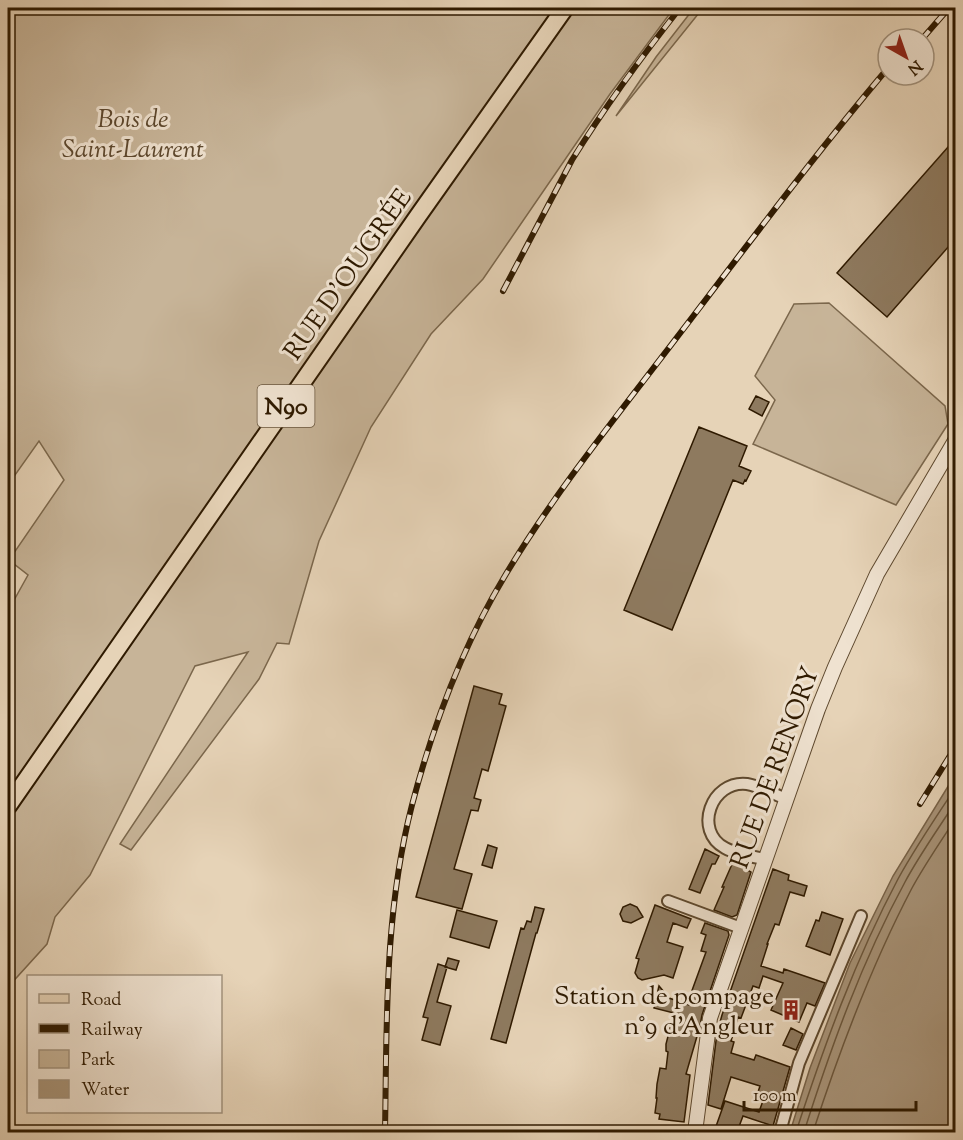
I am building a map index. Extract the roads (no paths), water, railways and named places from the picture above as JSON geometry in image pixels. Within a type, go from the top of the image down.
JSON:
[{"type":"main road","name":"RUE D'OUGRÉE","points":[[8,806],[411,225],[565,8]]},
{"type":"street","name":"RUE DE RENORY","points":[[695,1132],[710,1018],[825,689],[877,574],[956,439]]},
{"type":"street","points":[[765,859],[724,848],[716,841],[709,825],[710,806],[724,789],[735,785],[747,784],[786,799]]},
{"type":"street","points":[[668,901],[741,928]]},
{"type":"street","points":[[780,1132],[799,1063],[861,916]]},
{"type":"water","points":[[955,775],[955,1132],[790,1132],[810,1068],[850,963],[893,876]]},
{"type":"railway","points":[[503,291],[572,160],[624,82],[680,8]]},
{"type":"railway","points":[[932,27],[949,8]]},
{"type":"railway","points":[[385,1132],[389,968],[396,886],[403,846],[412,805],[440,715],[476,629],[506,574],[546,511],[783,198],[876,83]]},
{"type":"railway","points":[[920,804],[956,746]]},
{"type":"place","name":"Station de pompage n°9 d'Angleur","points":[[791,1010]]},
{"type":"park label","name":"Bois de Saint-Laurent","points":[[133,133]]}]
